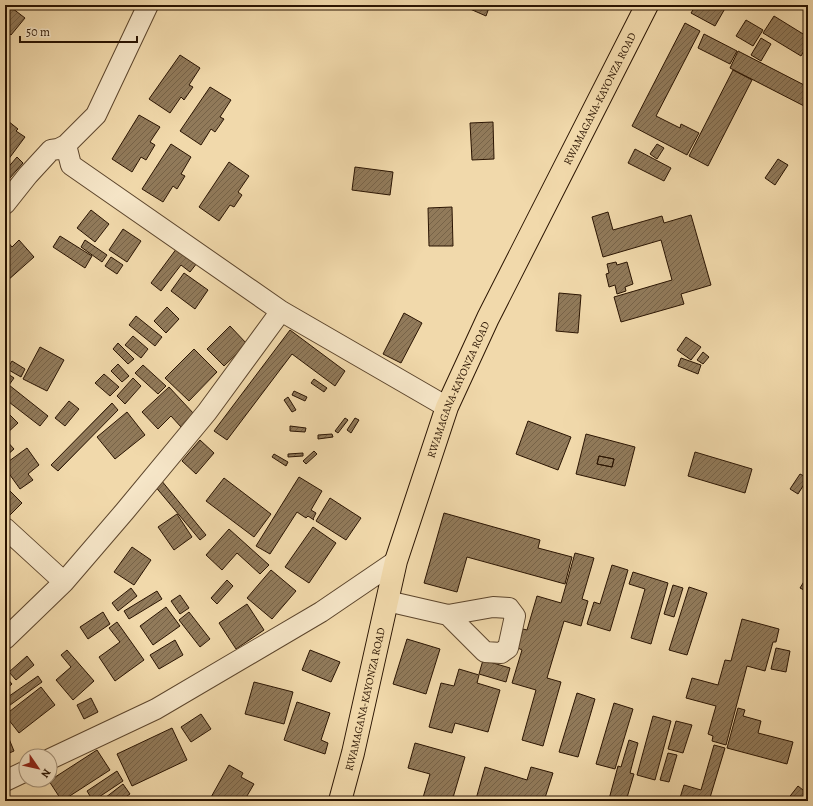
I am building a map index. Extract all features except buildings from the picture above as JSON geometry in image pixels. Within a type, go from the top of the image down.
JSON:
[{"type":"highway","name":"RWAMAGANA-KAYONZA ROAD","points":[[340,801],[355,746],[396,561],[447,407],[488,318],[647,5]]},
{"type":"street","points":[[5,204],[28,175],[51,150],[58,149],[66,145],[96,115],[148,5]]},
{"type":"street","points":[[66,145],[71,165],[280,311],[447,407]]},
{"type":"street","points":[[5,639],[64,582],[125,511],[207,412],[280,311]]},
{"type":"street","points":[[5,528],[64,582]]},
{"type":"street","points":[[58,755],[156,708],[321,612],[396,561]]},
{"type":"street","points":[[387,601],[448,615]]},
{"type":"street","points":[[5,781],[18,775]]}]
